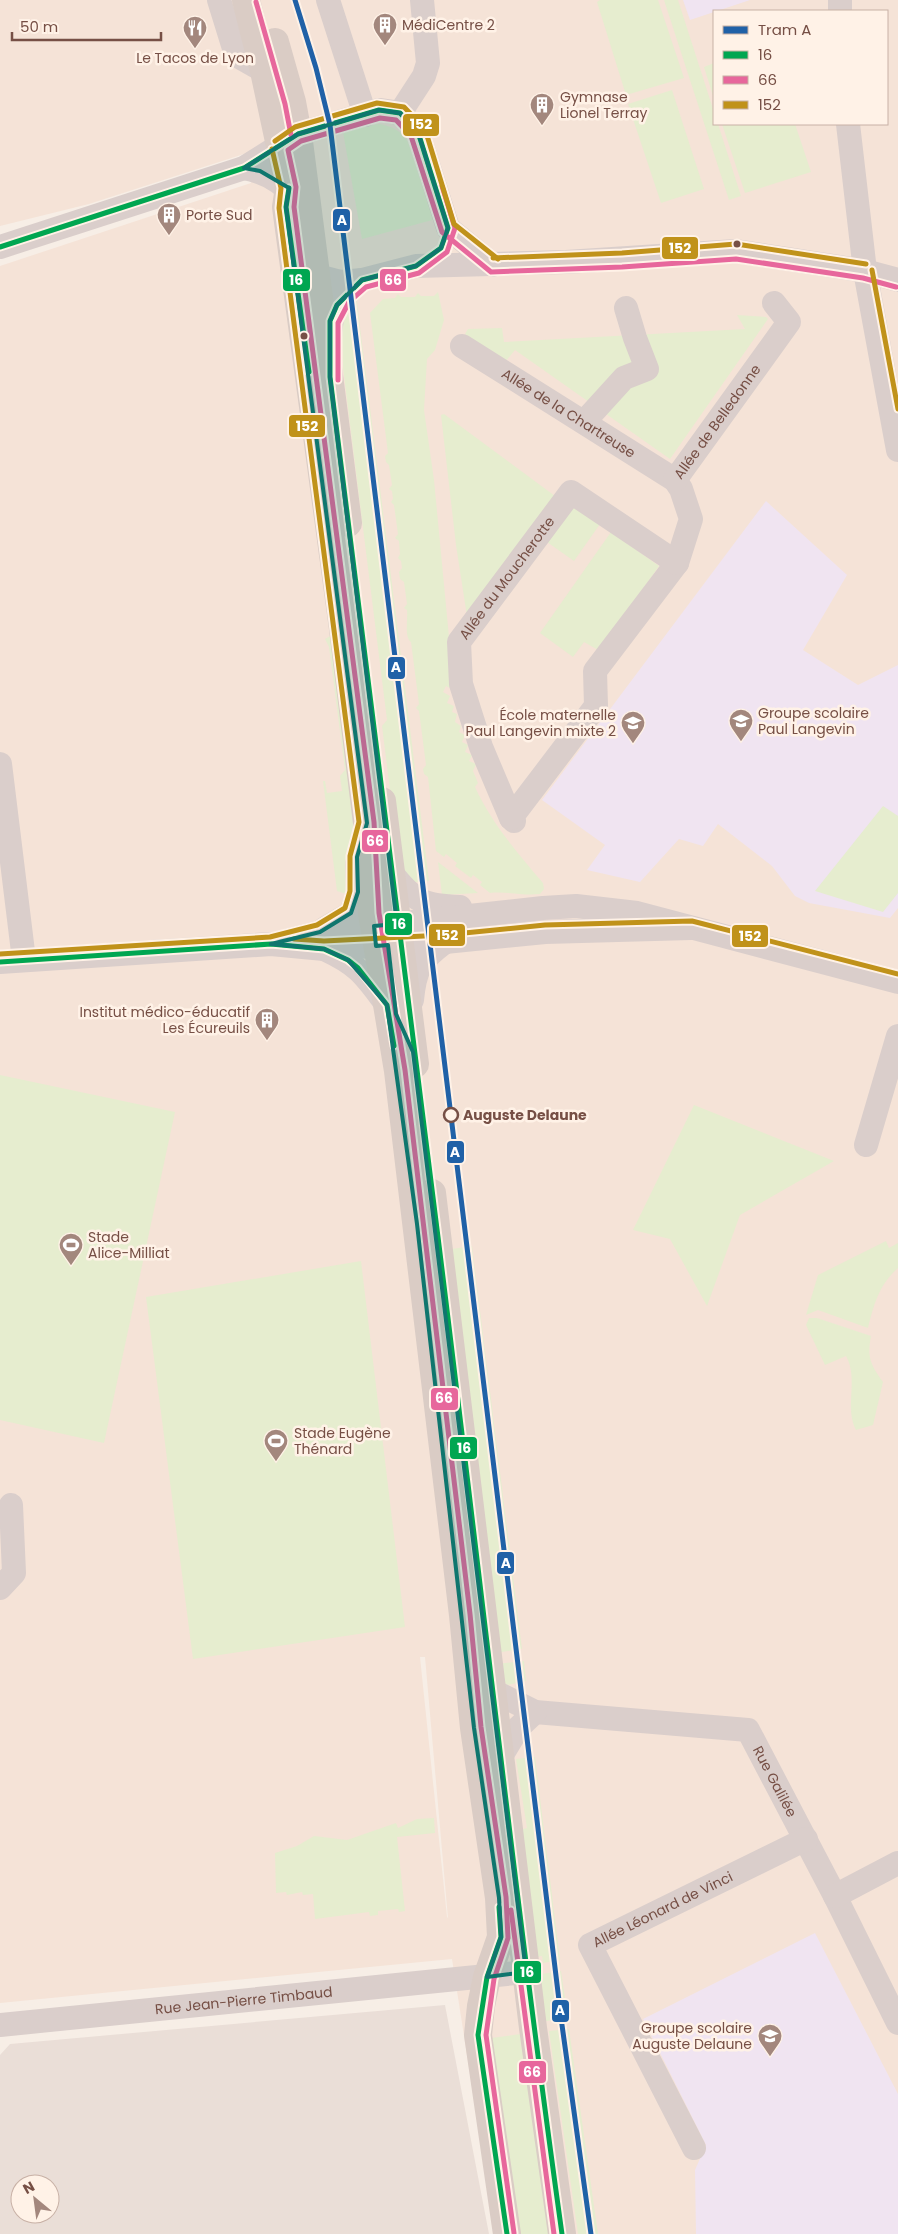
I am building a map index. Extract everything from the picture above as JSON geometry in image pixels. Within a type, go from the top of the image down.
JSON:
[{"type":"main road","points":[[246,0],[264,71],[289,140],[318,276],[391,872],[387,935],[387,1005],[398,1071],[480,1691],[500,1758],[526,1972],[562,2234]]},
{"type":"main road","points":[[263,0],[292,102],[286,206],[342,621],[367,823],[387,935],[412,1039],[439,1245],[501,1937],[487,1977],[478,2034],[507,2234]]},
{"type":"street","points":[[218,0],[236,55],[264,71]]},
{"type":"street","points":[[328,0],[365,115]]},
{"type":"street","points":[[400,113],[424,76],[428,62],[423,9]]},
{"type":"street","points":[[0,248],[244,168],[289,140],[379,110],[400,113],[418,132],[448,228],[493,265]]},
{"type":"street","points":[[848,125],[864,271],[898,450]]},
{"type":"street","points":[[244,168],[260,171],[288,188],[298,204],[310,267],[318,276],[341,282],[362,280],[416,266],[622,260],[736,251],[864,271],[898,280]]},
{"type":"street","points":[[416,266],[440,248],[448,228]]},
{"type":"street","points":[[330,376],[330,321],[337,305],[362,280]]},
{"type":"street","name":"Allée de Belledonne","points":[[513,820],[596,706],[595,671],[677,563],[691,519],[681,489],[675,480],[789,322],[774,304]]},
{"type":"street","points":[[584,422],[624,378],[647,369],[626,308]]},
{"type":"street","name":"Allée de la Chartreuse","points":[[462,346],[675,480]]},
{"type":"street","name":"Allée du Moucherotte","points":[[513,820],[481,747],[461,684],[459,642],[571,492],[677,563]]},
{"type":"street","points":[[0,764],[24,960]]},
{"type":"street","points":[[322,940],[351,913],[358,892],[357,857],[367,823]]},
{"type":"street","points":[[391,872],[405,891],[435,906],[465,907],[504,912]]},
{"type":"street","points":[[0,962],[283,945],[387,935],[504,912],[576,906],[637,912],[898,982]]},
{"type":"street","points":[[283,945],[313,940],[492,929],[531,909]]},
{"type":"street","points":[[387,935],[445,942],[545,932],[691,928]]},
{"type":"street","points":[[322,940],[358,968],[387,1005]]},
{"type":"street","points":[[412,1039],[414,978],[419,966],[427,956],[445,942]]},
{"type":"street","points":[[866,1145],[898,1036]]},
{"type":"street","points":[[0,1588],[14,1573],[11,1505]]},
{"type":"street","name":"Rue Galilée","points":[[480,1691],[534,1712],[748,1730],[836,1896],[898,2023]]},
{"type":"street","points":[[500,1758],[518,1728],[534,1712]]},
{"type":"street","name":"Allée Léonard de Vinci","points":[[694,2148],[590,1945],[806,1839]]},
{"type":"street","points":[[836,1896],[898,1863]]},
{"type":"street","name":"Rue Jean-Pierre Timbaud","points":[[0,2025],[526,1972]]},
{"type":"highlighted area","points":[[379,110],[400,113],[418,132],[448,228],[441,248],[416,266],[362,280],[337,305],[330,321],[330,377],[397,924],[374,926],[376,946],[388,945],[396,1014],[413,1052],[526,1972],[487,1977],[501,1937],[499,1898],[474,1728],[417,1224],[387,1005],[348,960],[324,949],[271,944],[320,932],[351,913],[358,892],[357,857],[367,823],[286,207],[289,188],[260,171],[244,168],[298,134]]},
{"type":"shaded area","points":[[0,0],[898,0],[898,2234],[495,2234],[452,1959],[0,2003],[0,266],[251,183],[247,153],[89,204],[0,226]],"holes":[[[420,1657],[425,1657],[448,1918]]]},
{"type":"shaded area","points":[[683,0],[750,0],[720,10],[713,10],[713,12],[690,20]]},
{"type":"shaded area","name":"Groupe scolaire Paul Langevin","points":[[766,501],[847,575],[803,650],[858,685],[898,665],[898,908],[890,918],[809,903],[795,896],[772,866],[718,824],[703,846],[679,839],[640,882],[587,870],[605,845],[542,800]]},
{"type":"shaded area","name":"Groupe scolaire Auguste Delaune","points":[[815,1933],[898,2094],[898,2234],[696,2234],[695,2170],[706,2145],[643,2019]]},
{"type":"shaded area","points":[[445,2005],[489,2234],[0,2234],[0,2055],[10,2044]]},
{"type":"green space","points":[[600,0],[658,0],[684,78],[626,95],[597,2]]},
{"type":"green space","points":[[664,0],[678,0],[713,109],[713,125],[718,125],[741,196],[729,200]]},
{"type":"green space","points":[[713,63],[713,96],[704,67]]},
{"type":"green space","points":[[672,90],[704,189],[661,203],[628,104]]},
{"type":"green space","points":[[380,124],[396,130],[408,142],[436,219],[362,239],[343,132],[368,125]]},
{"type":"green space","points":[[722,125],[795,125],[811,172],[745,193]]},
{"type":"green space","points":[[438,292],[444,320],[435,350],[427,359],[424,410],[434,480],[451,658],[460,693],[446,686],[443,692],[450,696],[447,703],[454,706],[452,712],[457,714],[455,722],[461,726],[459,732],[465,735],[462,742],[468,745],[465,752],[472,755],[469,761],[476,764],[473,771],[478,783],[475,787],[497,825],[543,883],[544,889],[540,894],[490,893],[480,885],[482,882],[473,875],[471,878],[455,866],[457,863],[446,854],[444,857],[436,851],[428,777],[424,774],[423,769],[426,765],[419,711],[416,708],[419,704],[411,642],[407,632],[407,610],[404,608],[407,604],[404,582],[400,579],[399,572],[402,568],[401,561],[398,558],[400,554],[399,541],[395,538],[398,534],[394,505],[391,502],[393,499],[392,491],[389,489],[392,485],[389,465],[386,462],[385,456],[388,453],[370,313],[383,299],[395,298],[398,294],[401,297],[415,297],[418,293],[421,296],[434,296]]},
{"type":"green space","points":[[356,295],[429,881],[407,883],[394,822],[382,726],[387,720],[343,368],[341,317]]},
{"type":"green space","points":[[737,315],[766,317],[768,319],[670,459],[515,350],[505,362],[465,334],[468,329],[502,328],[504,342],[745,329]]},
{"type":"green space","points":[[444,414],[559,499],[468,623],[456,545],[441,415]]},
{"type":"green space","points":[[573,505],[600,524],[574,561],[547,542]]},
{"type":"green space","points":[[611,532],[659,566],[600,651],[584,642],[573,657],[540,633]]},
{"type":"green space","points":[[332,635],[352,801],[356,854],[352,896],[337,891],[323,781],[325,781],[327,793],[342,791],[340,776],[345,770],[329,647],[325,639]]},
{"type":"green space","points":[[883,806],[898,816],[898,893],[883,912],[815,891]]},
{"type":"green space","points":[[438,862],[478,893],[442,895]]},
{"type":"green space","name":"Stade Alice-Milliat","points":[[0,1075],[175,1112],[104,1443],[0,1420]]},
{"type":"green space","points":[[694,1105],[834,1161],[740,1215],[707,1306],[670,1239],[633,1230]]},
{"type":"green space","points":[[886,1241],[889,1248],[898,1243],[898,1268],[882,1288],[875,1303],[868,1328],[818,1310],[806,1315],[818,1275]]},
{"type":"green space","points":[[472,1246],[522,1649],[494,1653],[445,1250]]},
{"type":"green space","name":"Stade Eugène Thénard","points":[[361,1261],[405,1627],[193,1659],[146,1297]]},
{"type":"green space","points":[[809,1318],[817,1318],[871,1336],[869,1350],[871,1360],[883,1382],[873,1425],[856,1430],[851,1412],[852,1383],[850,1365],[846,1356],[825,1365],[806,1325]]},
{"type":"green space","points":[[524,1661],[526,1681],[507,1685],[501,1678],[496,1664]]},
{"type":"green space","points":[[535,1757],[560,1960],[543,1963],[542,1956],[532,1958],[516,1831],[527,1828],[516,1759]]},
{"type":"green space","points":[[434,1818],[435,1833],[397,1837],[405,1911],[399,1912],[398,1909],[378,1911],[378,1915],[370,1916],[369,1912],[315,1919],[313,1894],[303,1895],[302,1892],[287,1895],[286,1892],[276,1893],[275,1853],[297,1846],[314,1836],[347,1840],[396,1823],[398,1828],[417,1819]]},
{"type":"green space","points":[[561,1971],[568,2018],[540,2022],[535,1982],[543,1980],[542,1974]]},
{"type":"green space","points":[[569,2029],[598,2234],[578,2234],[549,2031]]},
{"type":"green space","points":[[528,2033],[554,2234],[510,2234],[484,2039]]},
{"type":"tram line","name":"A","points":[[295,0],[316,68],[330,125],[562,2025],[591,2234]]},
{"type":"transit line","name":"66","points":[[256,2],[285,104],[291,135]]},
{"type":"transit line","name":"152","points":[[275,141],[295,127],[377,103],[404,107],[425,129],[454,224],[498,259]]},
{"type":"transit line","name":"16","points":[[0,247],[244,168],[298,134],[379,110],[400,113],[418,132],[448,228],[441,248],[416,266],[362,280],[337,305],[330,321],[330,377],[439,1245],[514,1864],[562,2234]]},
{"type":"transit line","name":"66","points":[[514,2233],[486,2035],[494,1979],[508,1938],[506,1897],[481,1727],[470,1614],[405,1070],[379,913],[374,822],[294,207],[296,187],[288,150],[301,141],[380,118],[396,120],[411,136],[442,232],[491,272],[622,267],[736,259],[863,278],[896,287]]},
{"type":"transit line","name":"152","points":[[0,954],[270,937],[317,925],[345,908],[350,891],[350,856],[359,822],[279,208],[281,188],[272,149]]},
{"type":"transit line","name":"66","points":[[338,380],[338,323],[349,302],[366,287],[419,273],[447,252],[455,228],[442,186]]},
{"type":"transit line","name":"16","points":[[289,188],[286,207],[309,372]]},
{"type":"transit line","name":"152","points":[[493,258],[622,253],[736,244],[866,264]]},
{"type":"transit line","name":"152","points":[[872,270],[898,409]]},
{"type":"transit line","name":"152","points":[[294,939],[324,941],[444,935],[545,925],[692,921],[898,974]]},
{"type":"transit line","name":"16","points":[[0,962],[271,944],[324,949],[348,960],[358,968],[387,1005],[394,1046]]},
{"type":"transit line","name":"16","points":[[499,1907],[501,1937],[487,1977],[478,2035],[507,2234]]},
{"type":"transit line","name":"66","points":[[511,1910],[554,2234]]},
{"type":"place","name":"MédiCentre 2","points":[[385,46]]},
{"type":"place","name":"Le Tacos de Lyon","points":[[195,49]]},
{"type":"place","name":"Gymnase Lionel Terray","points":[[542,126]]},
{"type":"place","name":"Porte Sud","points":[[169,236]]},
{"type":"place","name":"Groupe scolaire Paul Langevin","points":[[741,742]]},
{"type":"place","name":"École maternelle Paul Langevin mixte 2","points":[[633,744]]},
{"type":"place","name":"Institut médico-éducatif Les Écureuils","points":[[267,1041]]},
{"type":"place","name":"Auguste Delaune","points":[[451,1115]]},
{"type":"place","name":"Stade Alice-Milliat","points":[[71,1266]]},
{"type":"place","name":"Stade Eugène Thénard","points":[[276,1462]]},
{"type":"place","name":"Groupe scolaire Auguste Delaune","points":[[770,2057]]}]
